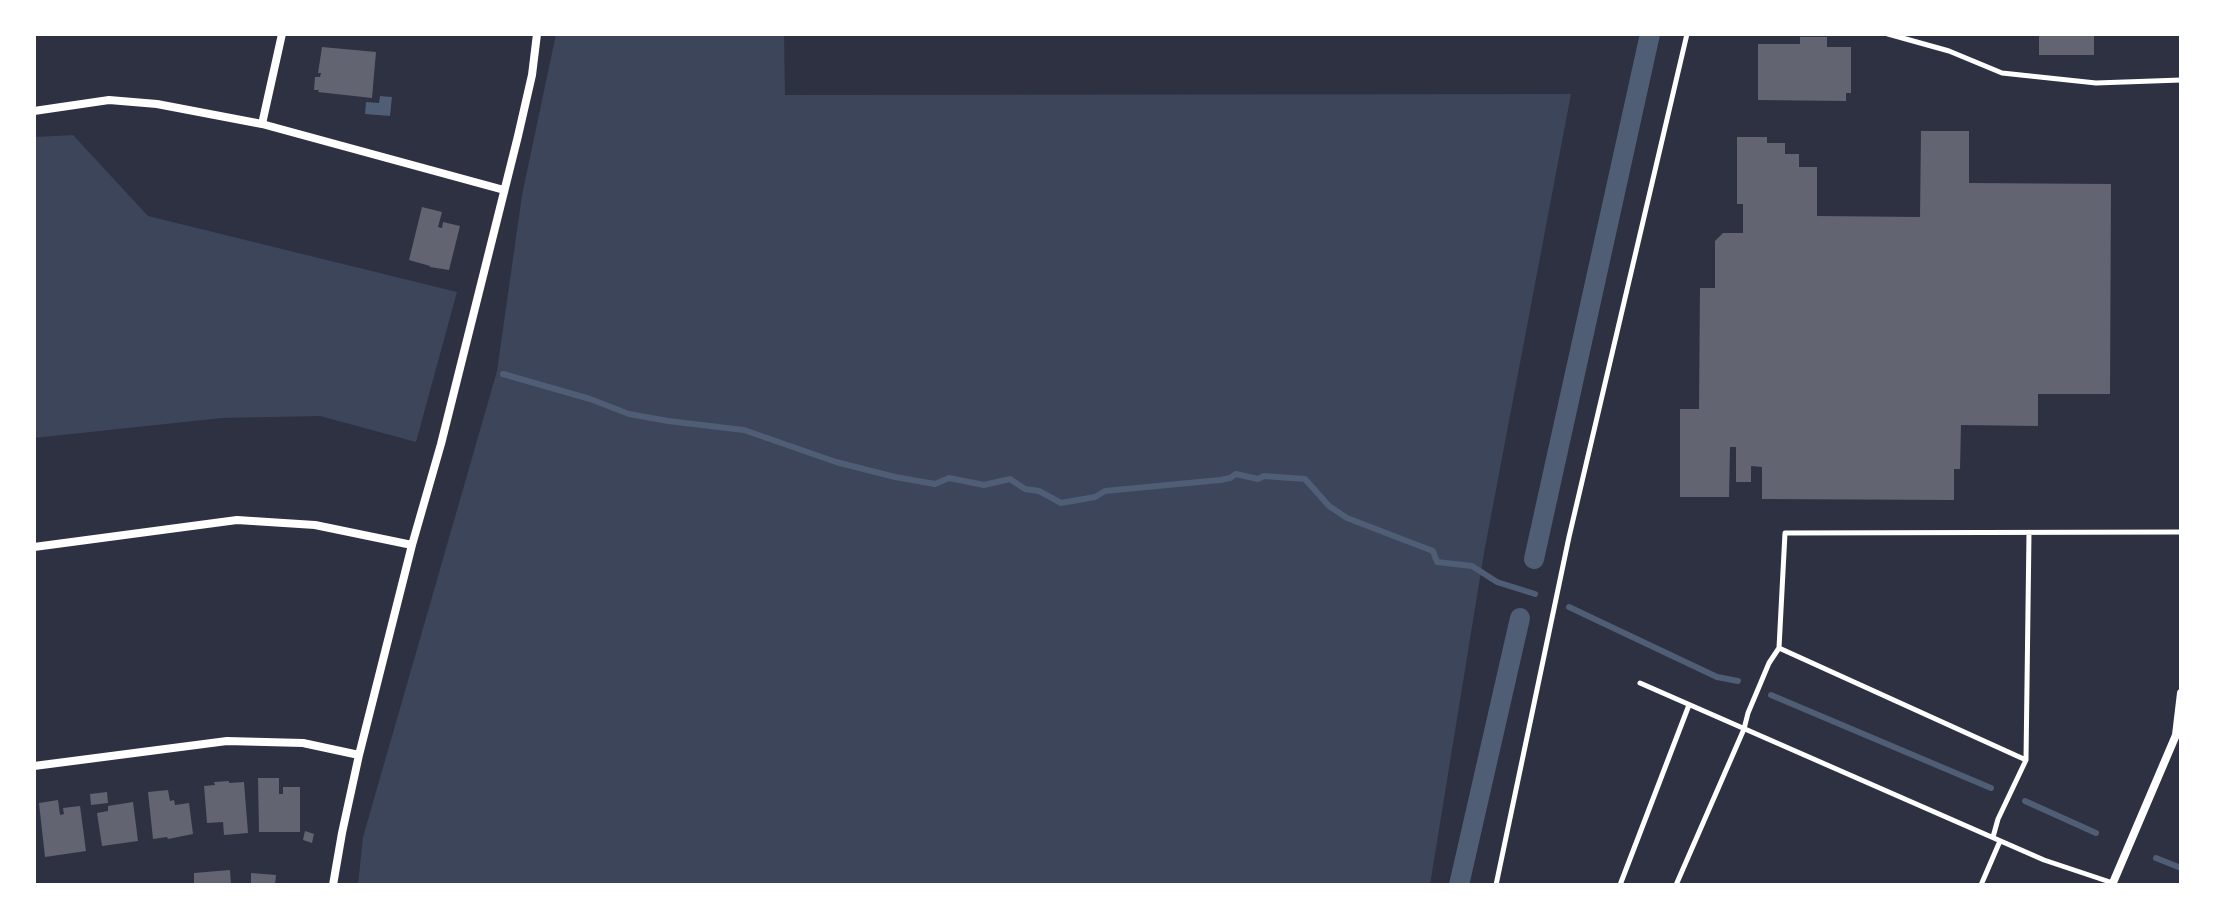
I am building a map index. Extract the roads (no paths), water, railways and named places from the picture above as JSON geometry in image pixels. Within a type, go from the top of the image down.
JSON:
[{"type":"street","points":[[262,124],[282,34]]},
{"type":"street","points":[[333,885],[359,755],[504,190],[532,75],[537,34]]},
{"type":"street","points":[[34,111],[109,100],[157,104],[262,124],[504,190]]},
{"type":"street","points":[[34,547],[237,520],[315,525],[412,545]]},
{"type":"street","points":[[2112,884],[2176,735],[2181,693]]},
{"type":"street","points":[[34,766],[227,741],[303,743],[359,755]]},
{"type":"lane","points":[[1496,885],[1569,537],[1687,34]]},
{"type":"lane","points":[[1888,34],[1949,51],[2002,73],[2096,83],[2181,80]]},
{"type":"lane","points":[[1676,885],[1744,729],[1769,663],[1779,648],[1785,533],[2181,532]]},
{"type":"lane","points":[[1993,837],[1998,819],[2026,760],[2029,533]]},
{"type":"lane","points":[[1779,648],[2026,760]]},
{"type":"lane","points":[[1640,683],[2044,860],[2112,884]]},
{"type":"lane","points":[[1620,885],[1689,705]]},
{"type":"lane","points":[[1981,885],[2000,841]]},
{"type":"waterway","points":[[1534,559],[1650,34]]},
{"type":"waterway","points":[[503,374],[590,399],[629,414],[744,430],[836,462],[895,477],[935,484],[949,478],[984,485],[1010,479],[1025,489],[1039,491],[1061,503],[1095,497],[1105,491],[1220,480],[1236,474],[1258,479],[1264,476],[1305,479],[1329,506],[1347,518],[1433,551],[1437,562],[1472,566],[1497,582],[1535,594]]},
{"type":"waterway","points":[[1569,607],[1717,677],[1738,681]]},
{"type":"waterway","points":[[1459,885],[1520,618]]},
{"type":"waterway","points":[[1771,695],[1991,788]]},
{"type":"waterway","points":[[2025,801],[2096,833]]},
{"type":"waterway","points":[[2156,858],[2181,868]]}]
